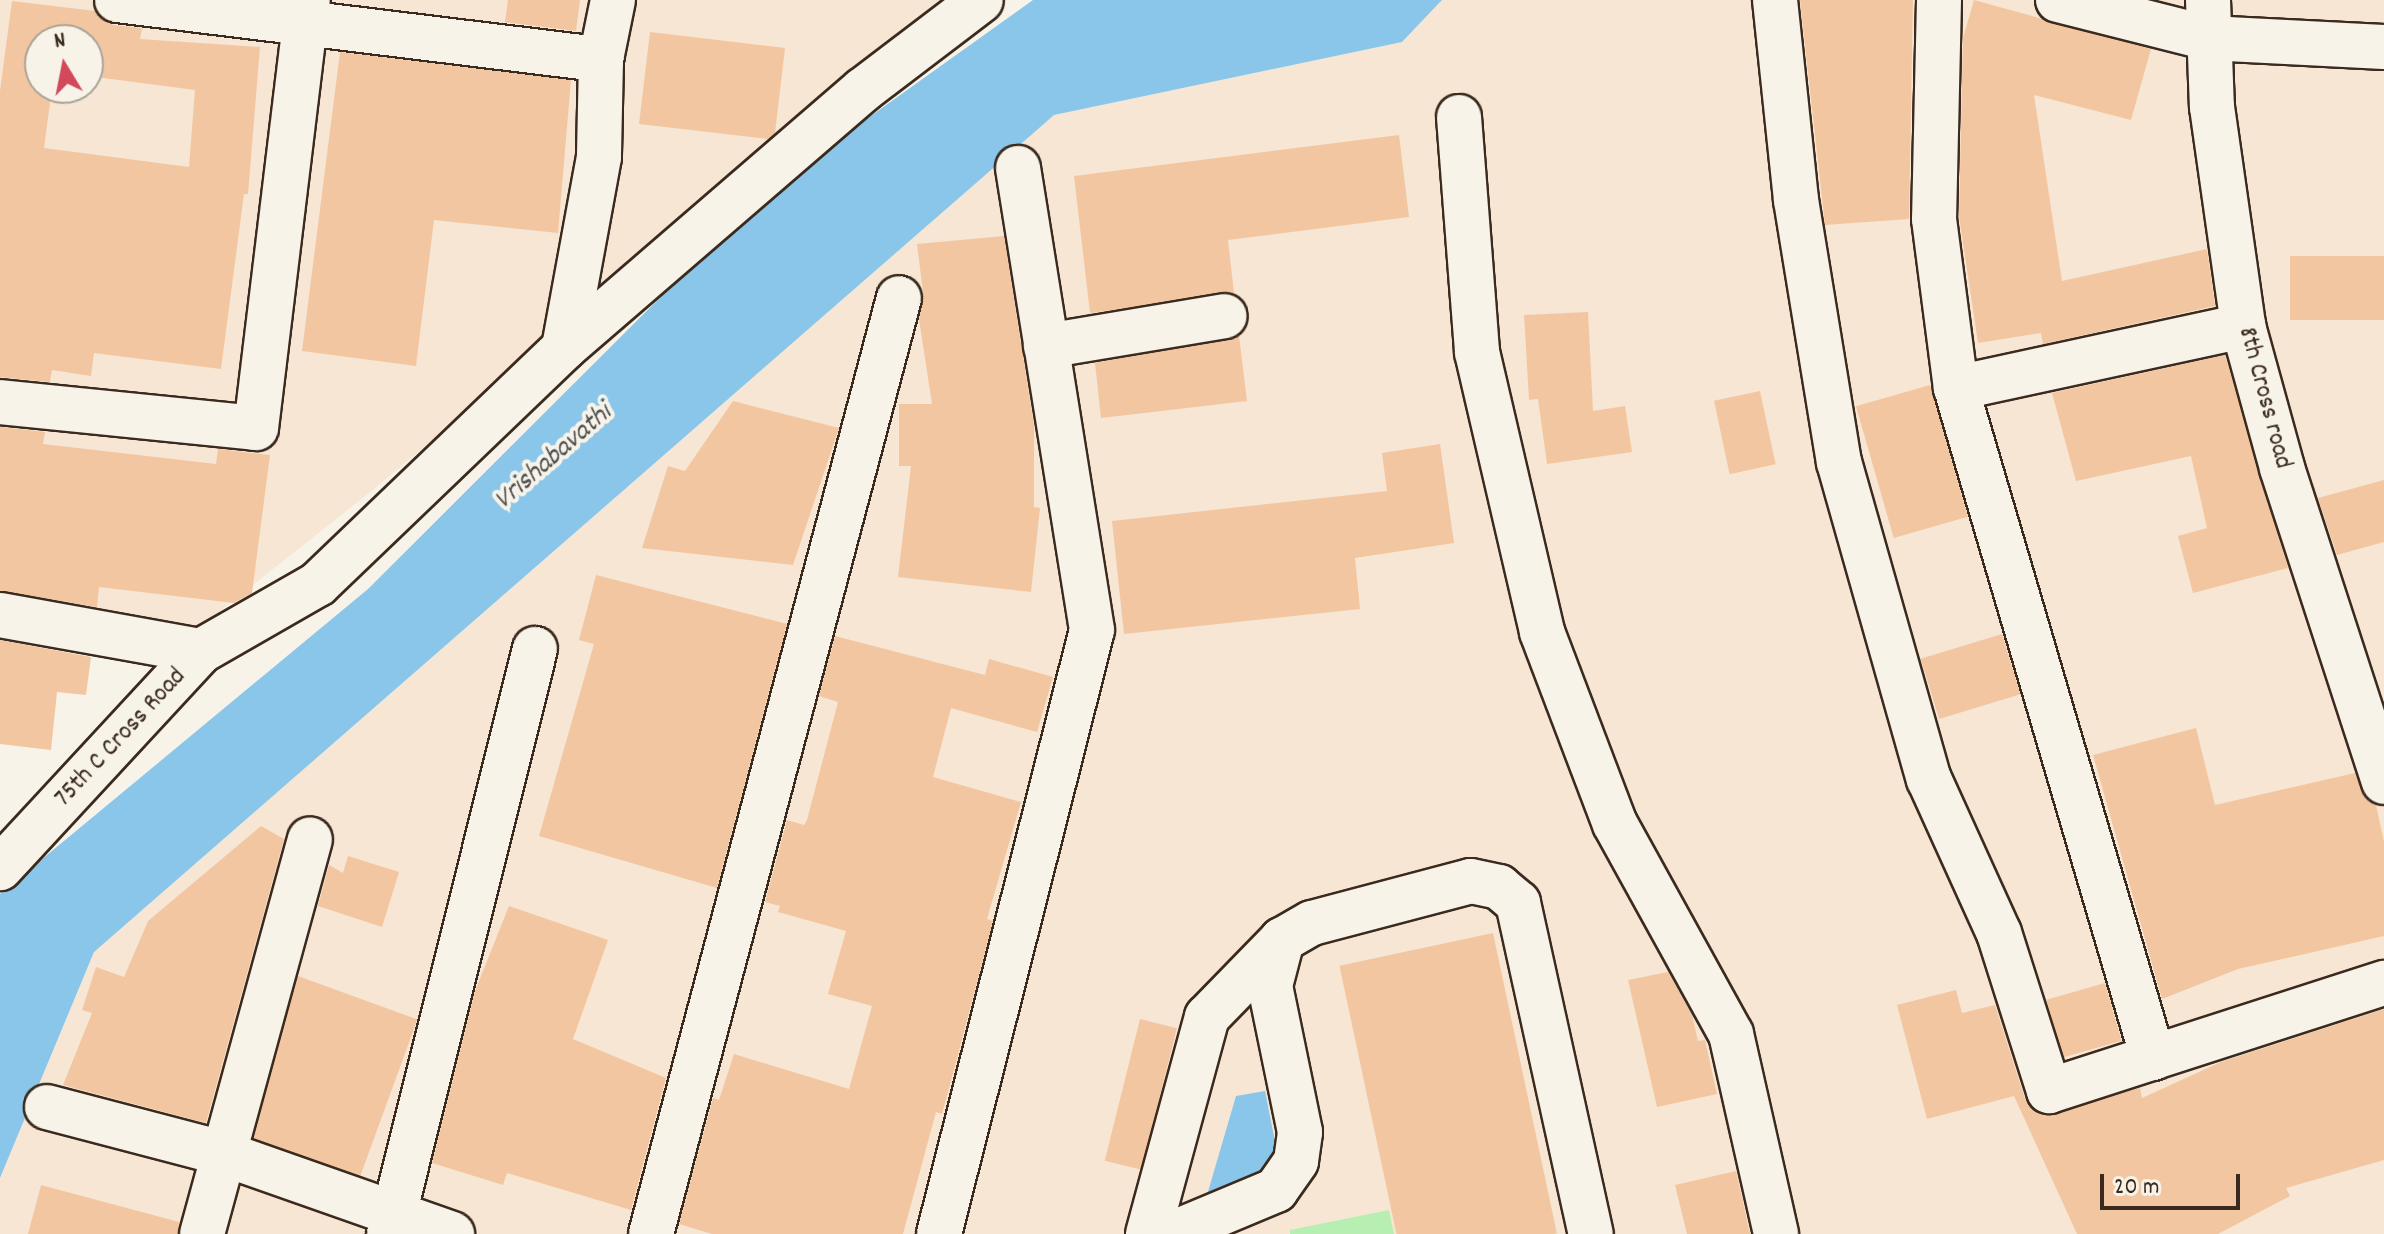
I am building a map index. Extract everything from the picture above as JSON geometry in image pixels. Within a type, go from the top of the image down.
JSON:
[{"type":"street","points":[[117,0],[307,11],[601,59]]},
{"type":"street","points":[[564,348],[599,157],[601,59],[613,0]]},
{"type":"street","points":[[1775,0],[1796,200],[1839,462],[1929,779],[1999,933],[2049,1091],[2384,983]]},
{"type":"street","points":[[1939,0],[1934,219],[1956,388],[2153,1058]]},
{"type":"street","points":[[2058,0],[2208,19],[2384,47]]},
{"type":"street","points":[[201,651],[318,584],[564,348],[967,4]]},
{"type":"street","points":[[0,402],[256,428],[307,11]]},
{"type":"street","name":"8th Cross road","points":[[2208,19],[2212,107],[2243,326],[2282,468],[2384,782]]},
{"type":"street","points":[[1459,117],[1477,352],[1542,632],[1615,824],[1731,1034],[1776,1234]]},
{"type":"street","points":[[939,1234],[1092,630],[1018,168]]},
{"type":"street","points":[[651,1234],[899,298]]},
{"type":"street","points":[[1046,346],[1225,316]]},
{"type":"street","points":[[1956,388],[2243,326]]},
{"type":"street","name":"75th C Cross Road","points":[[0,615],[201,651]]},
{"type":"street","points":[[393,1222],[535,649]]},
{"type":"street","name":"75th C Cross Road","points":[[0,868],[201,651]]},
{"type":"street","points":[[202,1234],[310,839]]},
{"type":"street","points":[[1148,1234],[1207,1017],[1282,940],[1312,923],[1471,881],[1499,887],[1518,903],[1591,1234]]},
{"type":"street","points":[[1171,1234],[1276,1190],[1296,1161],[1300,1132],[1270,986],[1282,940]]},
{"type":"street","points":[[47,1107],[222,1153],[393,1222],[452,1234]]},
{"type":"shaded area","points":[[0,0],[957,0],[374,489],[187,637],[0,613]]},
{"type":"shaded area","points":[[1442,0],[2384,0],[2384,1234],[0,1234],[0,1178],[94,952],[1054,115],[1402,42]]},
{"type":"green space","points":[[1389,1210],[1394,1234],[1290,1234],[1290,1230]]},
{"type":"water","name":"Vrishabavathi","points":[[1033,0],[1442,0],[1402,42],[1054,115],[94,952],[0,1178],[0,894],[368,589],[770,188]]},
{"type":"water","points":[[1265,1091],[1289,1212],[1198,1226],[1236,1096]]},
{"type":"building","points":[[508,0],[580,0],[576,31],[505,22]]},
{"type":"building","points":[[1800,0],[1913,0],[1909,219],[1825,225]]},
{"type":"building","points":[[1974,0],[2151,49],[2131,120],[2034,95],[2062,281],[2207,249],[2215,306],[2043,344],[2041,333],[1978,343],[1959,216],[1963,38]]},
{"type":"building","points":[[12,1],[95,11],[113,25],[142,28],[140,39],[260,47],[248,194],[244,194],[221,369],[94,353],[91,376],[52,370],[50,382],[0,377],[0,91]],"holes":[[[24,24],[104,24],[104,78],[195,90],[189,167],[44,148],[50,104],[24,104]]]},
{"type":"building","points":[[650,32],[785,48],[775,133],[768,139],[639,124]]},
{"type":"building","points":[[340,52],[571,80],[558,233],[434,220],[416,366],[302,351]]},
{"type":"building","points":[[1399,135],[1409,217],[1228,240],[1234,293],[1090,313],[1074,176]]},
{"type":"building","points":[[1004,236],[1034,426],[1034,507],[1040,508],[1031,592],[898,577],[911,466],[899,466],[899,404],[932,404],[919,319],[923,292],[917,244]]},
{"type":"building","points":[[2290,256],[2384,256],[2384,320],[2290,320]]},
{"type":"building","points":[[1588,312],[1593,411],[1625,406],[1632,452],[1547,464],[1538,399],[1529,400],[1524,315]]},
{"type":"building","points":[[1239,336],[1247,401],[1101,418],[1095,363]]},
{"type":"building","points":[[2225,355],[2288,568],[2193,593],[2178,536],[2207,528],[2191,456],[2076,481],[2052,393]]},
{"type":"building","points":[[1930,385],[1968,517],[1894,538],[1856,406]]},
{"type":"building","points":[[1760,391],[1776,464],[1730,474],[1714,401]]},
{"type":"building","points":[[733,401],[839,428],[793,565],[642,548],[668,466],[685,471]]},
{"type":"building","points":[[0,427],[45,432],[43,444],[216,464],[218,449],[270,455],[252,593],[234,603],[99,587],[97,607],[0,591]]},
{"type":"building","points":[[1440,444],[1454,543],[1355,558],[1360,609],[1124,634],[1112,521],[1387,491],[1382,453]]},
{"type":"building","points":[[2384,480],[2384,542],[2337,555],[2318,498]]},
{"type":"building","points":[[596,575],[787,624],[717,888],[539,836],[594,644],[579,640]]},
{"type":"building","points":[[2002,634],[2020,694],[1939,719],[1921,659]]},
{"type":"building","points":[[835,636],[985,675],[989,659],[1053,677],[1037,732],[951,708],[933,777],[1021,802],[987,919],[993,921],[942,1114],[936,1112],[903,1234],[712,1234],[679,1224],[713,1098],[719,1100],[734,1054],[849,1089],[872,1006],[828,994],[846,931],[778,912],[780,906],[765,902],[787,820],[804,825],[807,820],[838,702],[819,696]]},
{"type":"building","points":[[0,640],[91,657],[86,695],[57,692],[51,750],[0,744]]},
{"type":"building","points":[[2196,728],[2215,805],[2355,773],[2367,800],[2376,805],[2384,842],[2384,936],[2238,969],[2162,999],[2093,755]]},
{"type":"building","points":[[261,826],[284,839],[206,1123],[63,1085],[92,1013],[82,1010],[96,967],[124,977],[148,921]]},
{"type":"building","points":[[348,856],[399,872],[382,927],[318,906],[329,865],[343,873]]},
{"type":"building","points":[[509,906],[608,940],[573,1039],[666,1078],[631,1210],[507,1173],[503,1185],[432,1163],[475,991]]},
{"type":"building","points":[[1493,933],[1557,1233],[1396,1234],[1339,966]]},
{"type":"building","points":[[1668,972],[1692,1015],[1698,1041],[1705,1040],[1717,1094],[1657,1107],[1628,980]]},
{"type":"building","points":[[298,976],[417,1019],[360,1177],[241,1134]]},
{"type":"building","points":[[2105,983],[2122,1041],[2063,1057],[2046,1000]]},
{"type":"building","points":[[1956,990],[1962,1013],[1995,1005],[2025,1099],[2044,1116],[2140,1088],[2142,1098],[2221,1062],[2384,1009],[2384,1160],[2286,1188],[2290,1196],[2218,1234],[2077,1234],[2014,1096],[1927,1119],[1897,1005]]},
{"type":"building","points":[[1140,1019],[1177,1028],[1142,1170],[1105,1161]]},
{"type":"building","points":[[1736,1171],[1750,1234],[1687,1234],[1675,1185]]},
{"type":"building","points":[[41,1185],[179,1222],[178,1234],[28,1234]]}]
